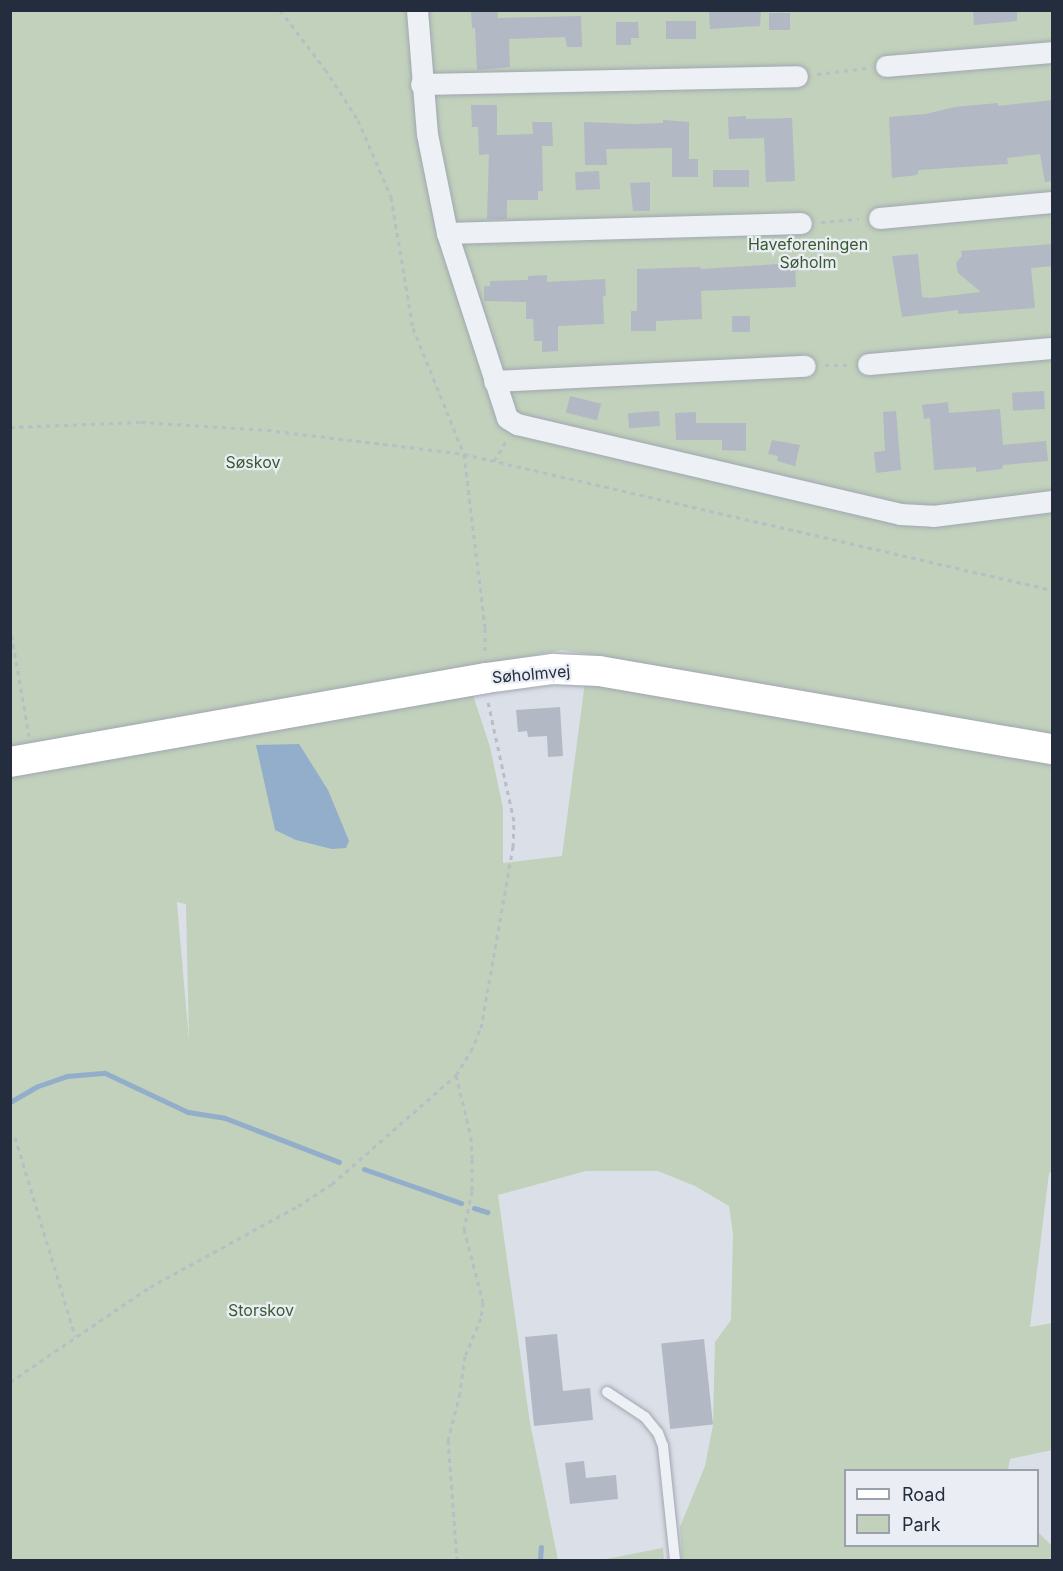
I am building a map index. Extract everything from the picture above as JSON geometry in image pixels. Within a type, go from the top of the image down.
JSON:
[{"type":"street","points":[[417,10],[421,84],[427,134],[447,233],[507,418],[516,424],[900,513],[933,516],[1053,501]]},
{"type":"street","points":[[886,66],[1053,52]]},
{"type":"street","points":[[421,84],[797,76]]},
{"type":"street","points":[[879,218],[1053,202]]},
{"type":"street","points":[[447,233],[801,223]]},
{"type":"street","points":[[868,364],[1053,348]]},
{"type":"street","points":[[494,381],[805,366]]},
{"type":"street","name":"Søholmvej","points":[[22,760],[486,678],[553,669],[599,671],[1053,749]]},
{"type":"lane","points":[[607,1392],[645,1418],[658,1433],[663,1446],[675,1560]]},
{"type":"path","points":[[10,1382],[150,1287],[298,1206],[332,1184],[456,1075],[471,1051],[481,1028],[513,847],[514,821],[489,707],[484,628],[464,454],[413,328],[391,197],[358,120],[325,69],[280,10]]},
{"type":"path","points":[[797,76],[886,66]]},
{"type":"path","points":[[801,223],[879,218]]},
{"type":"path","points":[[805,366],[868,364]]},
{"type":"path","points":[[10,427],[164,423],[267,430],[464,454],[1053,590]]},
{"type":"path","points":[[494,461],[516,424]]},
{"type":"path","points":[[10,626],[22,760]]},
{"type":"path","points":[[456,1075],[471,1137],[472,1191],[464,1228],[483,1302],[481,1318],[465,1356],[460,1393],[448,1440],[457,1560]]},
{"type":"path","points":[[15,1137],[75,1336]]},
{"type":"green space","points":[[11,11],[1052,11],[1052,736],[562,650],[11,753]]},
{"type":"green space","name":"Storskov","points":[[585,682],[1052,760],[1052,1171],[1049,1173],[1030,1327],[1052,1323],[1052,1450],[1010,1459],[1008,1469],[844,1469],[844,1547],[1039,1547],[1039,1533],[1052,1546],[1052,1560],[682,1560],[680,1527],[705,1466],[713,1425],[715,1342],[731,1320],[733,1233],[729,1206],[695,1186],[658,1171],[586,1171],[498,1195],[530,1423],[558,1560],[11,1560],[11,774],[473,695],[490,747],[503,808],[503,863],[562,856]],"holes":[[[177,902],[186,904],[189,1041]]]},
{"type":"green space","points":[[663,1548],[664,1560],[601,1560]]},
{"type":"water","points":[[299,744],[328,790],[349,841],[346,848],[332,849],[296,840],[275,830],[256,745]]},
{"type":"building","points":[[497,10],[498,18],[581,16],[582,47],[567,47],[565,37],[509,39],[510,67],[477,70],[475,28],[472,28],[471,11]]},
{"type":"building","points":[[761,10],[760,26],[710,29],[709,11]]},
{"type":"building","points":[[973,10],[1017,10],[1017,21],[974,25]]},
{"type":"building","points":[[769,13],[790,13],[790,30],[769,30]]},
{"type":"building","points":[[666,21],[696,21],[696,39],[666,39]]},
{"type":"building","points":[[616,22],[638,22],[639,38],[631,38],[631,45],[616,45]]},
{"type":"building","points":[[1053,100],[1053,181],[1045,182],[1040,154],[1007,158],[1008,164],[919,170],[917,175],[892,178],[889,117],[926,114],[954,107],[998,103],[998,106]]},
{"type":"building","points":[[471,105],[497,105],[497,135],[533,134],[532,122],[552,122],[553,146],[542,146],[543,191],[538,191],[538,200],[507,200],[507,219],[487,219],[489,154],[479,155],[478,127],[472,127]]},
{"type":"building","points":[[746,116],[746,119],[792,118],[795,181],[766,182],[764,138],[729,139],[728,117]]},
{"type":"building","points":[[663,120],[689,122],[689,159],[698,159],[698,177],[672,177],[672,148],[606,149],[607,165],[585,165],[584,122],[633,124],[663,123]]},
{"type":"building","points":[[713,170],[749,170],[749,187],[713,187]]},
{"type":"building","points":[[599,171],[600,189],[576,190],[575,172]]},
{"type":"building","points":[[650,182],[650,211],[633,211],[630,183]]},
{"type":"building","points":[[1053,244],[1053,266],[1031,268],[1035,308],[958,314],[958,310],[902,317],[892,256],[918,254],[922,297],[930,298],[981,292],[958,273],[956,263],[962,256],[961,251]]},
{"type":"building","points":[[795,263],[796,287],[701,291],[702,319],[656,321],[656,331],[631,331],[631,311],[637,311],[637,269],[700,267],[701,269]]},
{"type":"building","points":[[547,275],[547,282],[605,279],[606,296],[603,296],[604,324],[558,326],[558,351],[542,352],[542,341],[534,341],[533,319],[526,319],[526,302],[484,301],[484,286],[490,286],[490,281],[528,280],[528,276]]},
{"type":"building","points":[[732,316],[750,316],[750,332],[732,332]]},
{"type":"building","points":[[1044,391],[1045,409],[1013,411],[1012,393]]},
{"type":"building","points":[[570,396],[601,404],[597,420],[566,412]]},
{"type":"building","points":[[948,402],[949,413],[1000,409],[1003,445],[1046,441],[1048,461],[1003,465],[1002,469],[976,472],[976,467],[934,470],[930,418],[924,419],[922,405]]},
{"type":"building","points":[[659,411],[660,426],[629,428],[628,413]]},
{"type":"building","points":[[896,411],[901,470],[876,473],[874,452],[885,451],[883,412]]},
{"type":"building","points":[[696,412],[696,423],[746,423],[746,451],[722,450],[722,440],[676,440],[675,413]]},
{"type":"building","points":[[772,440],[800,445],[795,466],[777,461],[778,456],[768,454]]},
{"type":"building","points":[[560,707],[563,756],[548,757],[547,736],[528,737],[527,731],[518,732],[516,710]]},
{"type":"building","points":[[557,1334],[563,1391],[590,1388],[593,1420],[534,1426],[525,1337]]},
{"type":"building","points":[[704,1339],[713,1425],[670,1429],[661,1343]]},
{"type":"building","points":[[584,1461],[586,1478],[616,1475],[618,1499],[570,1504],[565,1463]]},
{"type":"waterway","points":[[10,1102],[38,1086],[67,1076],[105,1073],[188,1112],[225,1118],[339,1162]]},
{"type":"waterway","points":[[364,1169],[461,1203]]},
{"type":"waterway","points":[[474,1208],[487,1212]]},
{"type":"waterway","points":[[540,1560],[541,1547]]},
{"type":"park label","name":"Haveforeningen Søholm","points":[[808,253]]},
{"type":"park label","name":"Søskov","points":[[252,462]]}]
